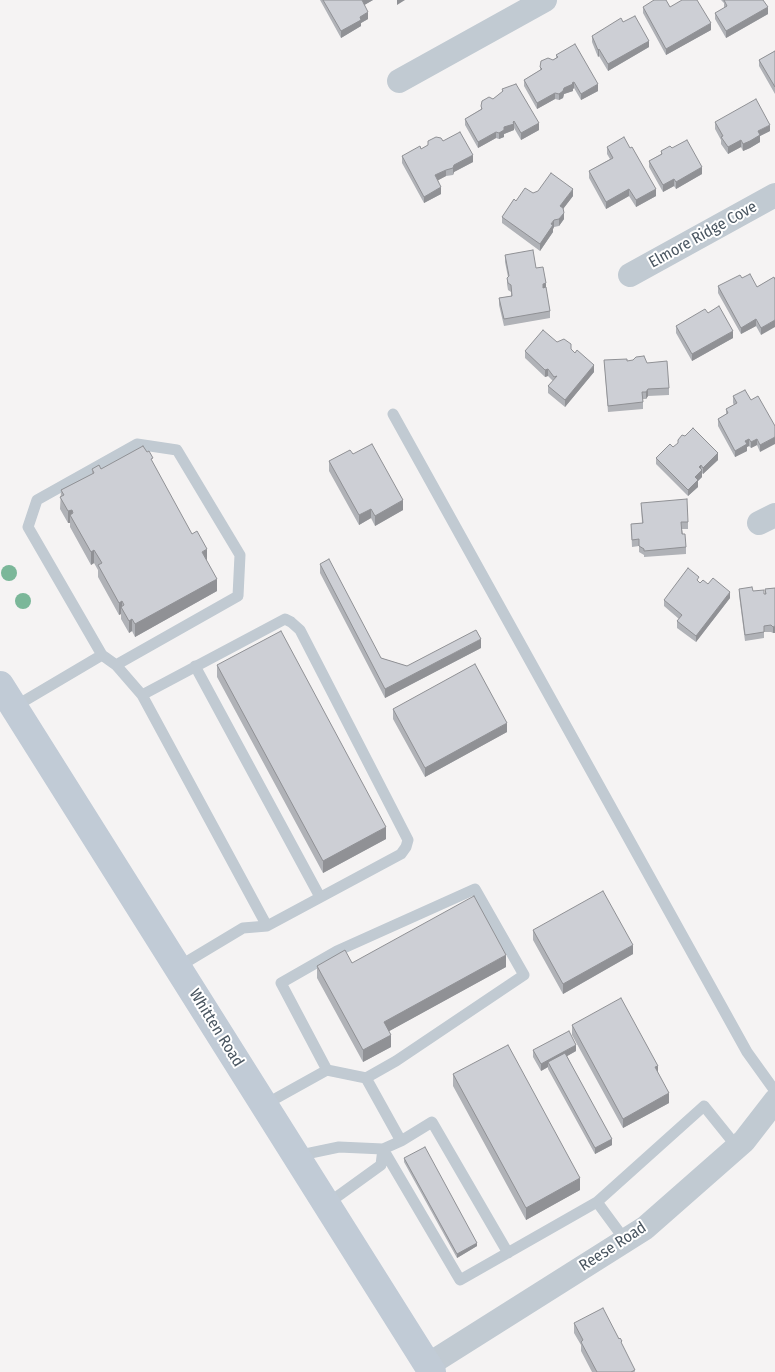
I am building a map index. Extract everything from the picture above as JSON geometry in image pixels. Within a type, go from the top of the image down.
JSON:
[{"type":"main road","name":"Whitten Road","points":[[7,696],[327,1204],[422,1370]]},
{"type":"street","points":[[399,81],[545,0]]},
{"type":"street","name":"Elmore Ridge Cove","points":[[630,275],[775,195]]},
{"type":"street","name":"Reese Road","points":[[422,1370],[645,1228],[738,1147],[775,1101]]},
{"type":"lane","points":[[393,414],[747,1052],[775,1091]]},
{"type":"lane","points":[[116,665],[238,596],[240,555],[177,450],[137,444],[37,500],[28,527],[102,655],[116,665],[142,695],[267,926]]},
{"type":"lane","points":[[142,695],[285,618],[300,630],[408,840],[406,847],[400,854],[267,926],[243,928],[178,967]]},
{"type":"lane","points":[[7,696],[102,655]]},
{"type":"lane","points":[[195,666],[320,897]]},
{"type":"lane","points":[[264,1105],[327,1070],[366,1078],[396,1061],[524,975],[475,890],[337,951],[281,984],[327,1070]]},
{"type":"lane","points":[[366,1078],[401,1141]]},
{"type":"lane","points":[[383,1149],[460,1280],[597,1202],[704,1106],[738,1147]]},
{"type":"lane","points":[[296,1156],[339,1147],[383,1149],[401,1141],[432,1122],[508,1253]]},
{"type":"lane","points":[[327,1204],[381,1165],[383,1149]]},
{"type":"lane","points":[[597,1202],[626,1240]]},
{"type":"building","points":[[323,0],[362,0],[368,12],[360,17],[361,20],[341,31]]},
{"type":"building","points":[[654,0],[666,0],[670,7],[682,0],[697,0],[711,23],[666,49],[643,7]]},
{"type":"building","points":[[724,0],[763,0],[768,7],[726,31],[715,13],[727,6]]},
{"type":"building","points":[[635,16],[649,41],[608,64],[598,50],[592,36],[621,18],[623,22]]},
{"type":"building","points":[[575,44],[598,84],[581,94],[574,82],[564,88],[559,94],[555,93],[537,103],[524,80],[542,69],[540,67],[541,61],[548,58],[553,60],[558,57],[556,55]]},
{"type":"building","points":[[775,51],[775,87],[759,60]]},
{"type":"building","points":[[516,84],[539,123],[521,133],[514,121],[514,124],[504,127],[504,130],[499,133],[496,132],[478,142],[465,119],[482,109],[482,101],[489,97],[493,99],[503,91],[502,89]]},
{"type":"building","points":[[756,99],[770,125],[758,131],[760,135],[750,141],[743,144],[741,140],[728,147],[721,137],[723,136],[715,122]]},
{"type":"building","points":[[460,132],[473,155],[454,165],[453,168],[435,175],[441,187],[424,197],[402,156],[420,146],[421,149],[428,145],[428,141],[436,137],[441,138],[443,141]]},
{"type":"building","points":[[624,137],[630,148],[632,147],[656,189],[636,200],[629,189],[606,202],[589,171],[613,158],[607,147]]},
{"type":"building","points":[[687,140],[702,167],[676,182],[674,179],[663,185],[649,161],[662,154],[661,151],[670,146],[672,148]]},
{"type":"building","points":[[551,173],[573,189],[560,206],[563,208],[564,213],[559,219],[554,220],[551,224],[553,225],[540,244],[502,217],[514,199],[516,201],[525,188],[533,193],[538,191]]},
{"type":"building","points":[[533,250],[536,268],[543,267],[546,283],[543,284],[543,288],[546,287],[550,311],[504,319],[499,298],[512,296],[511,285],[508,283],[507,278],[509,276],[505,255]]},
{"type":"building","points":[[750,274],[757,287],[774,277],[775,280],[775,320],[761,328],[756,319],[741,328],[718,286],[740,275],[742,278]]},
{"type":"building","points":[[719,306],[733,331],[692,354],[676,326],[705,309],[708,313]]},
{"type":"building","points":[[543,330],[557,342],[564,339],[571,344],[571,349],[575,353],[577,350],[594,365],[565,400],[548,386],[557,376],[554,377],[548,369],[545,370],[525,351]]},
{"type":"building","points":[[644,356],[647,363],[667,361],[669,388],[648,389],[646,392],[642,392],[643,402],[608,406],[604,360],[627,359],[627,361]]},
{"type":"building","points":[[745,390],[751,400],[758,396],[775,426],[775,437],[760,445],[757,439],[751,442],[749,439],[745,441],[747,444],[735,451],[718,419],[728,413],[726,409],[737,403],[733,396]]},
{"type":"building","points":[[693,428],[718,453],[703,468],[701,465],[699,467],[702,470],[695,477],[698,480],[688,490],[656,458],[670,444],[673,447],[678,443],[682,435],[685,436]]},
{"type":"building","points":[[372,444],[403,500],[375,516],[371,509],[359,515],[329,461],[350,450],[353,454]]},
{"type":"building","points":[[143,446],[153,458],[151,459],[192,534],[197,531],[207,549],[202,552],[217,579],[135,624],[132,619],[129,621],[121,607],[124,605],[122,601],[119,603],[98,565],[102,563],[94,550],[91,552],[70,515],[73,513],[72,510],[68,511],[60,497],[64,495],[61,490],[94,473],[92,469],[99,465],[101,469]]},
{"type":"building","points":[[687,499],[688,522],[681,522],[682,534],[685,534],[686,547],[644,551],[639,546],[639,539],[632,540],[631,524],[643,523],[641,503]]},
{"type":"building","points":[[329,559],[381,658],[407,666],[476,630],[481,639],[385,689],[320,564]]},
{"type":"building","points":[[688,568],[699,577],[697,580],[700,583],[703,580],[708,584],[713,578],[730,592],[696,636],[677,621],[682,615],[664,600]]},
{"type":"building","points":[[752,587],[753,591],[764,590],[764,594],[766,594],[765,589],[775,588],[775,626],[764,626],[764,632],[745,635],[739,589]]},
{"type":"building","points":[[281,631],[386,827],[323,861],[217,665]]},
{"type":"building","points":[[475,664],[507,723],[425,768],[393,709]]},
{"type":"building","points":[[603,891],[633,945],[563,984],[533,930]]},
{"type":"building","points":[[474,896],[506,955],[384,1022],[391,1035],[363,1050],[317,966],[345,950],[352,963]]},
{"type":"building","points":[[621,998],[658,1066],[655,1067],[669,1093],[623,1119],[572,1025]]},
{"type":"building","points":[[569,1031],[576,1045],[541,1064],[533,1050]]},
{"type":"building","points":[[508,1045],[580,1178],[526,1208],[453,1074]]},
{"type":"building","points":[[565,1053],[612,1139],[595,1148],[548,1062]]},
{"type":"building","points":[[425,1147],[477,1243],[457,1254],[404,1158]]},
{"type":"building","points":[[603,1308],[619,1339],[622,1341],[635,1370],[631,1372],[597,1372],[581,1342],[583,1340],[574,1323]]}]
